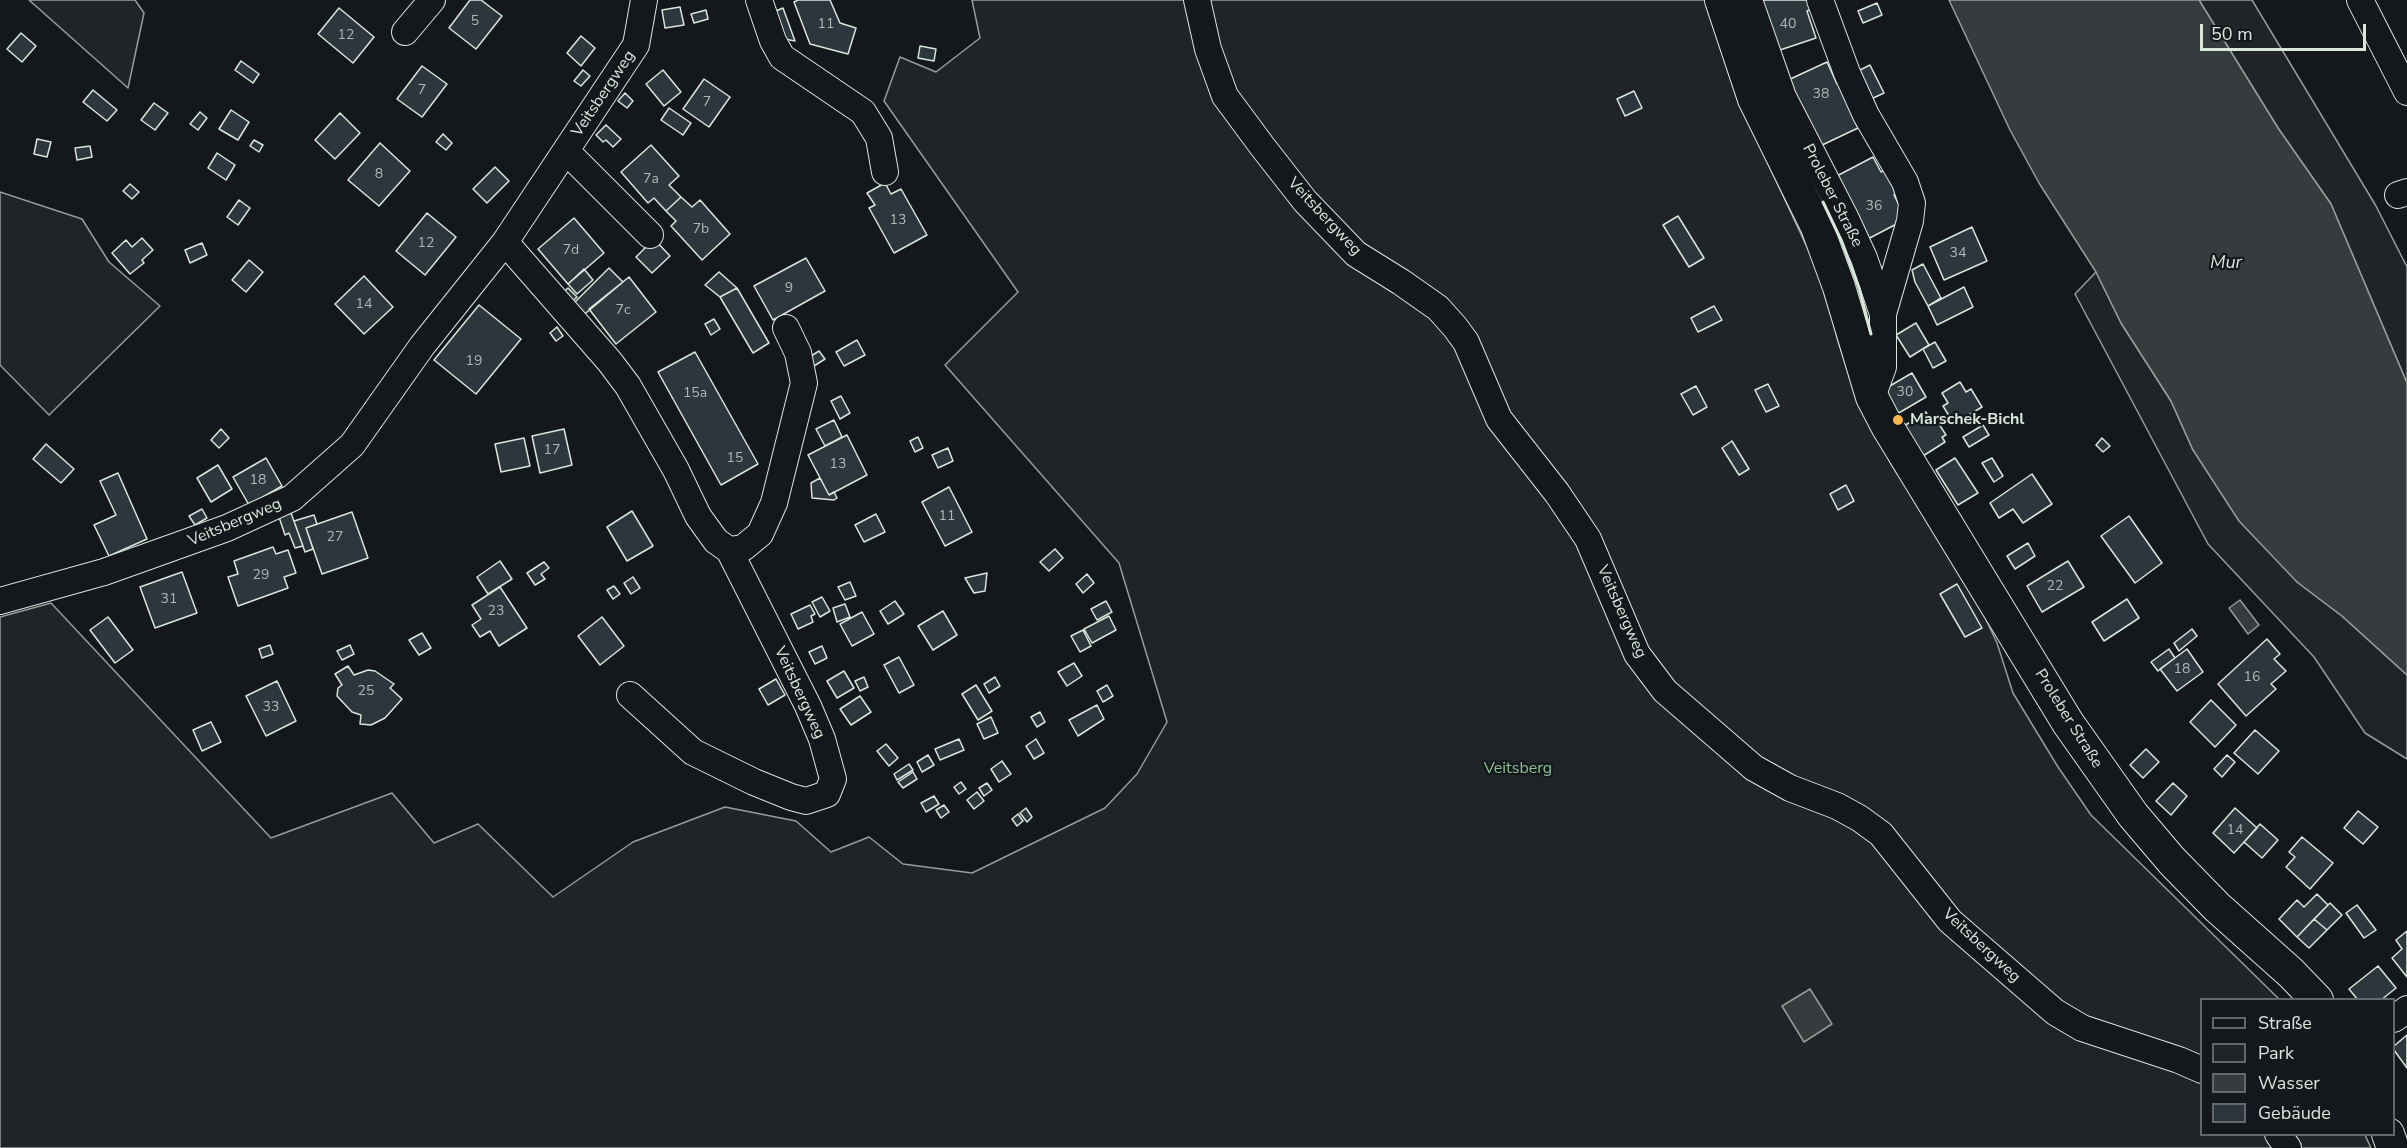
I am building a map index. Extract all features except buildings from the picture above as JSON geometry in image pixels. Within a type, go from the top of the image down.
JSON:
[{"type":"main road","name":"Proleber Straße","points":[[1721,0],[1754,99],[1817,227],[1839,287],[1872,398],[1907,460],[2068,723],[2133,815],[2172,861],[2217,907],[2316,998]]},
{"type":"street","points":[[405,32],[432,0]]},
{"type":"street","name":"Veitsbergweg","points":[[0,601],[104,572],[227,528],[292,498],[352,445],[422,346],[505,242],[636,45],[644,0]]},
{"type":"street","points":[[759,0],[773,41],[782,57],[824,83],[863,112],[879,138],[885,172]]},
{"type":"street","name":"Veitsbergweg","points":[[1197,0],[1208,49],[1225,96],[1305,201],[1356,254],[1438,308],[1461,335],[1499,419],[1557,493],[1588,539],[1637,654],[1665,691],[1754,768],[1790,788],[1837,806],[1881,834],[1950,921],[2055,1012],[2082,1028],[2200,1069]]},
{"type":"street","name":"Proleber Straße","points":[[1749,0],[1783,97],[1845,217],[1864,258],[1884,314],[1883,367],[1872,398]]},
{"type":"street","points":[[1820,0],[1866,114],[1905,182],[1912,203],[1910,220],[1884,314]]},
{"type":"street","points":[[2360,0],[2407,92]]},
{"type":"street","name":"Veitsbergweg","points":[[566,150],[650,235]]},
{"type":"street","name":"Veitsbergweg","points":[[505,242],[610,362],[628,386],[698,516],[716,541],[729,550],[808,706],[822,739],[832,779],[827,794],[806,801],[754,782],[693,752],[630,695]]},
{"type":"street","points":[[729,550],[743,548],[760,534],[774,503],[804,383],[798,353],[786,328]]},
{"type":"street","points":[[2395,1018],[2407,1009]]},
{"type":"green space","points":[[29,0],[135,0],[144,13],[128,88]]},
{"type":"green space","name":"Veitsberg","points":[[972,0],[1706,0],[1750,125],[1813,260],[1833,316],[1837,338],[1851,381],[1893,460],[1890,462],[1898,475],[1901,474],[1982,611],[1997,643],[2013,693],[2058,767],[2091,815],[2278,998],[2200,998],[2200,1136],[2365,1136],[2371,1148],[0,1148],[0,617],[51,603],[271,838],[392,793],[434,843],[478,824],[553,897],[633,842],[725,807],[796,821],[831,852],[869,837],[903,864],[972,873],[1105,808],[1137,774],[1167,722],[1119,563],[945,365],[1018,292],[884,101],[900,57],[936,72],[980,38]]},
{"type":"green space","points":[[2199,0],[2252,0],[2376,206],[2407,267],[2407,383],[2331,204],[2278,128]]},
{"type":"green space","points":[[0,192],[82,219],[109,262],[160,306],[49,415],[0,365]]},
{"type":"green space","points":[[2096,272],[2121,323],[2171,401],[2193,450],[2297,582],[2342,616],[2407,675],[2407,759],[2365,733],[2314,657],[2208,544],[2075,294]]},
{"type":"water","name":"Mur","points":[[1949,0],[2199,0],[2278,128],[2331,204],[2407,383],[2407,675],[2342,616],[2297,582],[2239,521],[2193,450],[2171,401],[2121,323],[2096,272],[2039,183],[2010,130]]},
{"type":"water","points":[[2240,600],[2259,625],[2248,634],[2229,608]]},
{"type":"water","points":[[1810,989],[1832,1024],[1804,1042],[1782,1006]]},
{"type":"wall","points":[[1823,202],[1842,242],[1859,288],[1871,334]]},
{"type":"place","name":"Marschek-Bichl","points":[[1898,420]]}]
